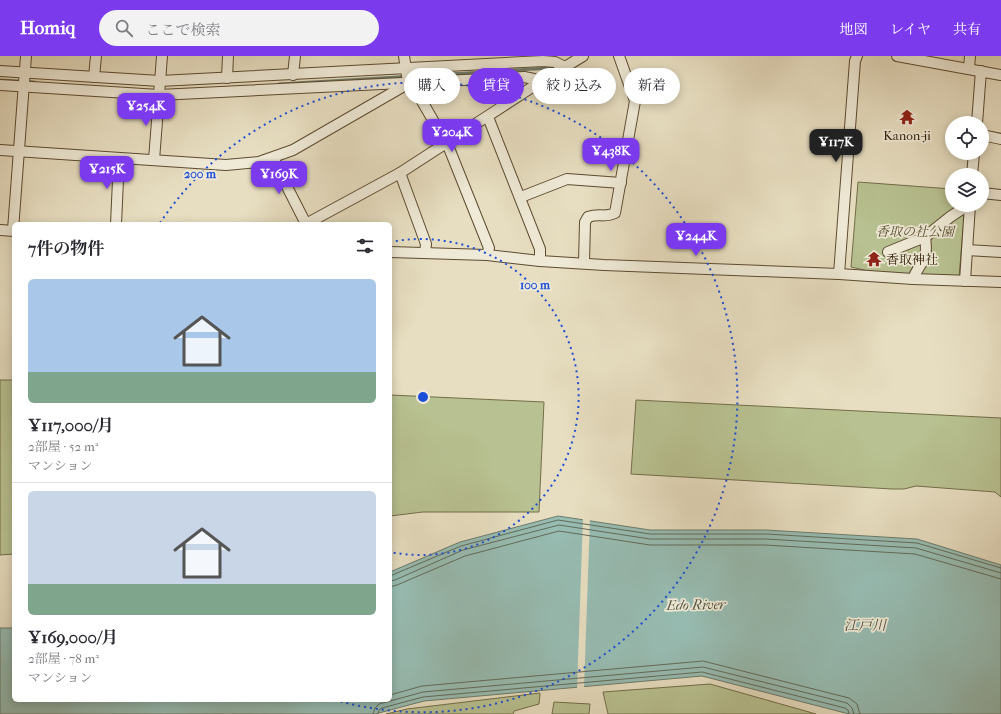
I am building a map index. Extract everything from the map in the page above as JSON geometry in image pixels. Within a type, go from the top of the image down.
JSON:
[{"type":"street","points":[[14,222],[26,56]]},
{"type":"street","points":[[94,77],[96,56]]},
{"type":"street","points":[[154,160],[162,56]]},
{"type":"street","points":[[227,78],[228,56]]},
{"type":"street","points":[[293,75],[294,56]]},
{"type":"street","points":[[404,56],[406,68]]},
{"type":"street","points":[[561,68],[583,56]]},
{"type":"street","points":[[584,263],[585,222],[588,216],[608,216],[615,213],[635,101],[619,56]]},
{"type":"street","points":[[839,274],[855,61],[857,56]]},
{"type":"street","points":[[897,56],[1001,74]]},
{"type":"street","points":[[969,68],[970,56]]},
{"type":"street","points":[[423,68],[543,61],[555,62],[564,66]]},
{"type":"street","points":[[0,71],[160,81],[404,69]]},
{"type":"street","points":[[978,116],[981,71]]},
{"type":"street","points":[[460,80],[524,77],[532,79]]},
{"type":"street","points":[[0,84],[159,95],[404,82]]},
{"type":"street","points":[[0,150],[226,165],[259,162],[274,158],[293,150],[328,131],[404,85]]},
{"type":"street","points":[[310,222],[400,173],[532,87]]},
{"type":"street","points":[[423,104],[447,143],[489,248],[487,255]]},
{"type":"street","points":[[488,117],[521,197],[540,249],[540,261]]},
{"type":"street","points":[[989,136],[1001,139]]},
{"type":"street","points":[[116,222],[119,158]]},
{"type":"street","points":[[274,158],[277,167],[305,222]]},
{"type":"street","points":[[400,173],[426,244],[425,254]]},
{"type":"street","points":[[521,197],[567,179],[621,183]]},
{"type":"street","points":[[989,194],[1001,196]]},
{"type":"street","points":[[888,252],[925,237],[958,212]]},
{"type":"street","points":[[965,281],[969,212]]},
{"type":"street","points":[[0,230],[12,230]]},
{"type":"street","points":[[913,280],[915,271],[924,259],[926,245],[925,237]]},
{"type":"street","points":[[966,250],[1001,252]]},
{"type":"street","points":[[392,252],[487,255],[540,261],[839,274],[913,280],[1001,282]]},
{"type":"green space","name":"香取の社公園","points":[[858,182],[945,188],[945,212],[964,212],[959,277],[873,272],[851,267]]},
{"type":"green space","points":[[0,380],[12,380],[12,554],[0,555]]},
{"type":"green space","points":[[392,395],[544,402],[539,512],[423,512],[392,516]]},
{"type":"green space","points":[[636,400],[1001,418],[1001,497],[995,492],[916,486],[904,489],[892,489],[631,474]]},
{"type":"green space","points":[[710,684],[816,714],[608,714],[603,692]]},
{"type":"green space","points":[[540,693],[539,704],[514,711],[513,714],[386,714],[407,709]]},
{"type":"green space","points":[[554,702],[590,704],[589,714],[552,714]]},
{"type":"water","name":"江戸川","points":[[558,516],[650,530],[766,530],[917,539],[1001,565],[1001,714],[849,714],[702,676],[424,701],[375,714],[0,714],[0,628],[12,628],[12,702],[392,702],[392,571],[460,542]]},
{"type":"pier","points":[[583,517],[590,518],[584,689],[577,689]]},
{"type":"waterway","points":[[279,84],[532,69]]},
{"type":"waterway","points":[[0,80],[34,82]]},
{"type":"place","name":"Kanon-ji","points":[[907,117]]},
{"type":"place","name":"香取神社","points":[[874,259]]},
{"type":"water label","name":"Edo River","points":[[696,605]]}]
